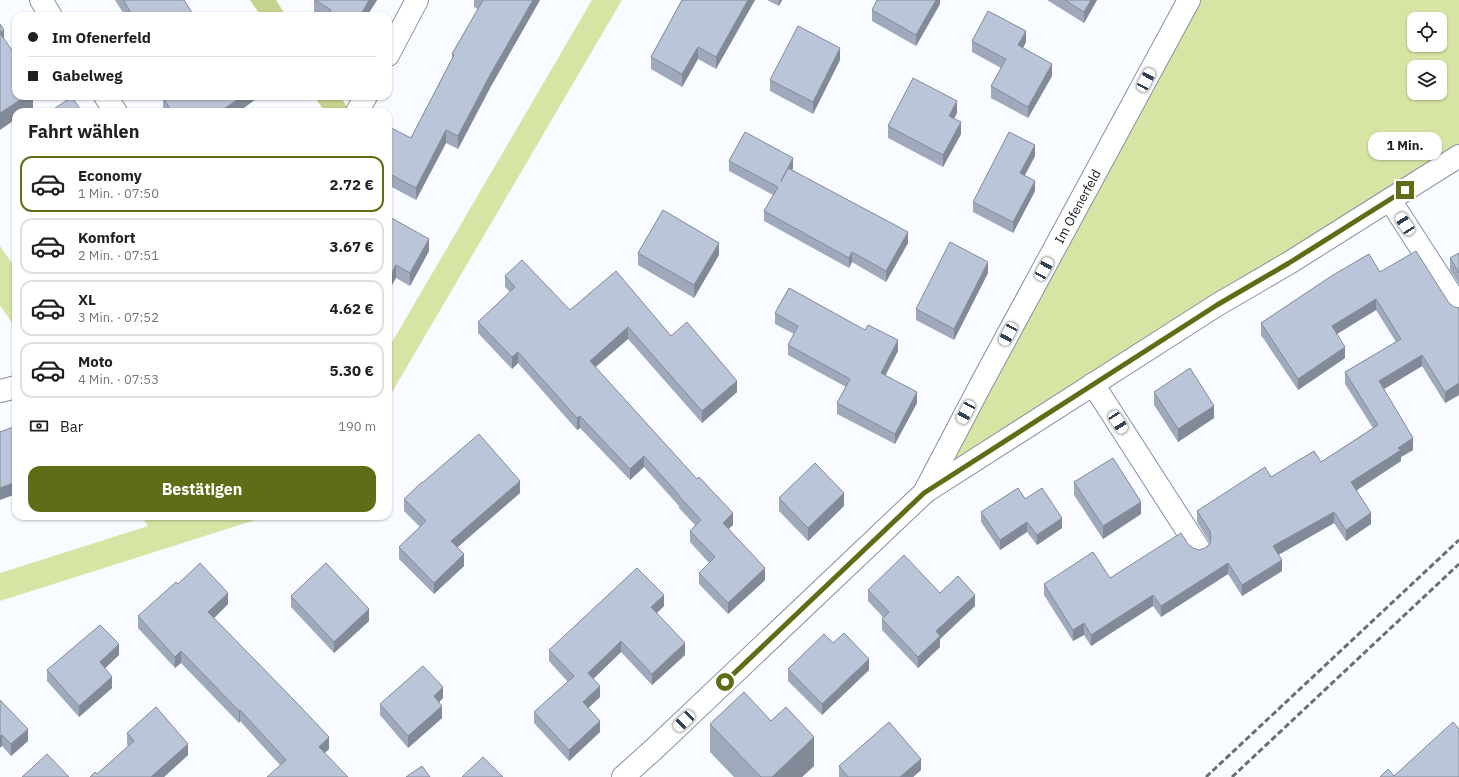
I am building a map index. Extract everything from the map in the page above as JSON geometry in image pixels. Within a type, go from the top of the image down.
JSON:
[{"type":"street","points":[[41,0],[48,12]]},
{"type":"street","points":[[392,48],[418,0]]},
{"type":"street","name":"Im Ofenerfeld","points":[[623,777],[659,745],[924,493],[980,386],[1189,0]]},
{"type":"street","points":[[924,493],[1217,305],[1289,263],[1459,156]]},
{"type":"street","points":[[1390,200],[1459,308]]},
{"type":"street","points":[[1093,384],[1199,549]]},
{"type":"street","points":[[0,391],[12,388]]},
{"type":"green space","points":[[250,0],[276,0],[284,12],[258,12]]},
{"type":"green space","points":[[592,0],[622,0],[392,392],[392,342]]},
{"type":"green space","points":[[1190,0],[1459,0],[1459,156],[924,493]]},
{"type":"green space","points":[[317,100],[342,100],[348,108],[322,108]]},
{"type":"green space","points":[[0,246],[12,263],[12,323],[0,305]]},
{"type":"green space","points":[[144,520],[255,520],[0,601],[0,573],[148,526]]},
{"type":"building","points":[[123,0],[184,0],[192,12],[130,12]]},
{"type":"building","points":[[315,0],[369,0],[362,12],[329,12],[331,10]]},
{"type":"building","points":[[483,0],[533,0],[490,75],[458,136],[446,130],[416,188],[392,175],[392,128],[411,138],[454,55],[452,54]]},
{"type":"building","points":[[682,0],[748,0],[716,57],[698,47],[682,74],[651,57]]},
{"type":"building","points":[[877,0],[936,0],[916,35],[872,10]]},
{"type":"building","points":[[1065,0],[1091,0],[1084,12]]},
{"type":"building","points":[[988,11],[1026,31],[1018,45],[1052,64],[1028,107],[991,86],[1006,59],[972,41]]},
{"type":"building","points":[[0,24],[4,30],[0,32]]},
{"type":"building","points":[[798,26],[840,48],[813,102],[770,80]]},
{"type":"building","points":[[0,33],[12,50],[12,100],[20,100],[0,113]]},
{"type":"building","points":[[913,78],[957,101],[949,116],[961,122],[943,155],[888,126]]},
{"type":"building","points":[[67,100],[74,100],[79,108],[55,108]]},
{"type":"building","points":[[165,100],[237,100],[225,108],[170,108]]},
{"type":"building","points":[[745,132],[793,158],[781,181],[788,168],[908,232],[886,271],[852,252],[849,258],[764,211],[778,187],[729,161]]},
{"type":"building","points":[[1009,132],[1035,145],[1020,173],[1035,181],[1013,222],[973,202]]},
{"type":"building","points":[[663,210],[719,243],[694,285],[638,253]]},
{"type":"building","points":[[392,218],[429,239],[410,273],[396,265],[392,272]]},
{"type":"building","points":[[950,242],[988,262],[954,329],[916,309]]},
{"type":"building","points":[[1416,251],[1449,303],[1454,307],[1459,308],[1459,383],[1445,392],[1422,355],[1379,381],[1413,438],[1398,448],[1401,450],[1351,482],[1371,513],[1346,530],[1334,512],[1273,546],[1282,560],[1242,585],[1228,563],[1161,606],[1153,595],[1091,635],[1084,623],[1073,630],[1044,584],[1093,552],[1110,578],[1181,533],[1188,544],[1193,548],[1199,550],[1205,548],[1210,544],[1210,531],[1197,511],[1265,467],[1271,477],[1314,451],[1321,462],[1378,425],[1345,372],[1401,339],[1376,299],[1332,326],[1345,347],[1298,379],[1261,323],[1333,275],[1369,254],[1380,272]]},
{"type":"building","points":[[1459,253],[1459,273],[1450,258]]},
{"type":"building","points":[[522,260],[570,310],[616,271],[671,336],[687,322],[737,381],[702,411],[628,327],[590,361],[697,479],[699,477],[733,513],[723,523],[765,568],[728,603],[699,573],[715,557],[690,531],[701,520],[679,495],[644,456],[630,469],[580,416],[577,418],[518,352],[512,357],[478,322],[515,287],[505,276]]},
{"type":"building","points":[[789,288],[865,330],[868,325],[898,340],[881,373],[917,392],[895,434],[837,403],[850,379],[788,345],[798,326],[775,313]]},
{"type":"building","points":[[1190,368],[1214,406],[1178,429],[1154,392]]},
{"type":"building","points":[[12,428],[12,484],[0,488],[0,432]]},
{"type":"building","points":[[479,434],[520,481],[451,541],[464,554],[434,583],[399,547],[426,521],[404,499]]},
{"type":"building","points":[[1113,458],[1141,502],[1103,526],[1074,482]]},
{"type":"building","points":[[815,463],[844,493],[808,528],[779,498]]},
{"type":"building","points":[[1018,488],[1025,499],[1042,488],[1062,518],[1037,535],[1027,522],[1000,540],[981,512]]},
{"type":"building","points":[[904,555],[940,593],[958,576],[975,595],[936,631],[940,636],[918,657],[882,619],[889,612],[868,590]]},
{"type":"building","points":[[200,563],[228,593],[208,612],[329,737],[319,747],[348,777],[267,777],[286,760],[240,710],[239,711],[181,651],[175,657],[138,616],[176,582],[178,584]]},
{"type":"building","points":[[326,563],[369,609],[334,642],[291,596]]},
{"type":"building","points":[[637,568],[664,595],[651,607],[685,643],[652,674],[621,641],[588,673],[600,686],[583,702],[600,721],[569,750],[534,712],[574,676],[549,650]]},
{"type":"building","points":[[100,625],[119,644],[100,662],[112,677],[79,706],[47,670]]},
{"type":"building","points":[[844,633],[869,659],[822,704],[788,669],[824,634],[833,643]]},
{"type":"building","points":[[423,666],[443,687],[434,696],[442,706],[408,736],[380,704]]},
{"type":"building","points":[[744,692],[771,721],[786,707],[814,737],[772,777],[761,777],[710,724]]},
{"type":"building","points":[[0,700],[28,729],[11,744],[2,735],[0,736]]},
{"type":"building","points":[[156,707],[188,744],[151,777],[90,777],[95,772],[97,774],[134,741],[127,733]]},
{"type":"building","points":[[889,722],[921,759],[900,777],[848,777],[839,766]]},
{"type":"building","points":[[1453,722],[1459,729],[1459,777],[1380,777],[1388,769],[1394,776]]},
{"type":"building","points":[[47,754],[69,777],[22,777]]},
{"type":"building","points":[[483,757],[503,777],[462,777]]},
{"type":"building","points":[[422,766],[430,777],[406,777]]},
{"type":"railway","points":[[1206,777],[1459,540]]},
{"type":"railway","points":[[1232,777],[1459,564]]},
{"type":"route","points":[[725,682],[924,493],[1217,305],[1289,263],[1405,190]]}]
